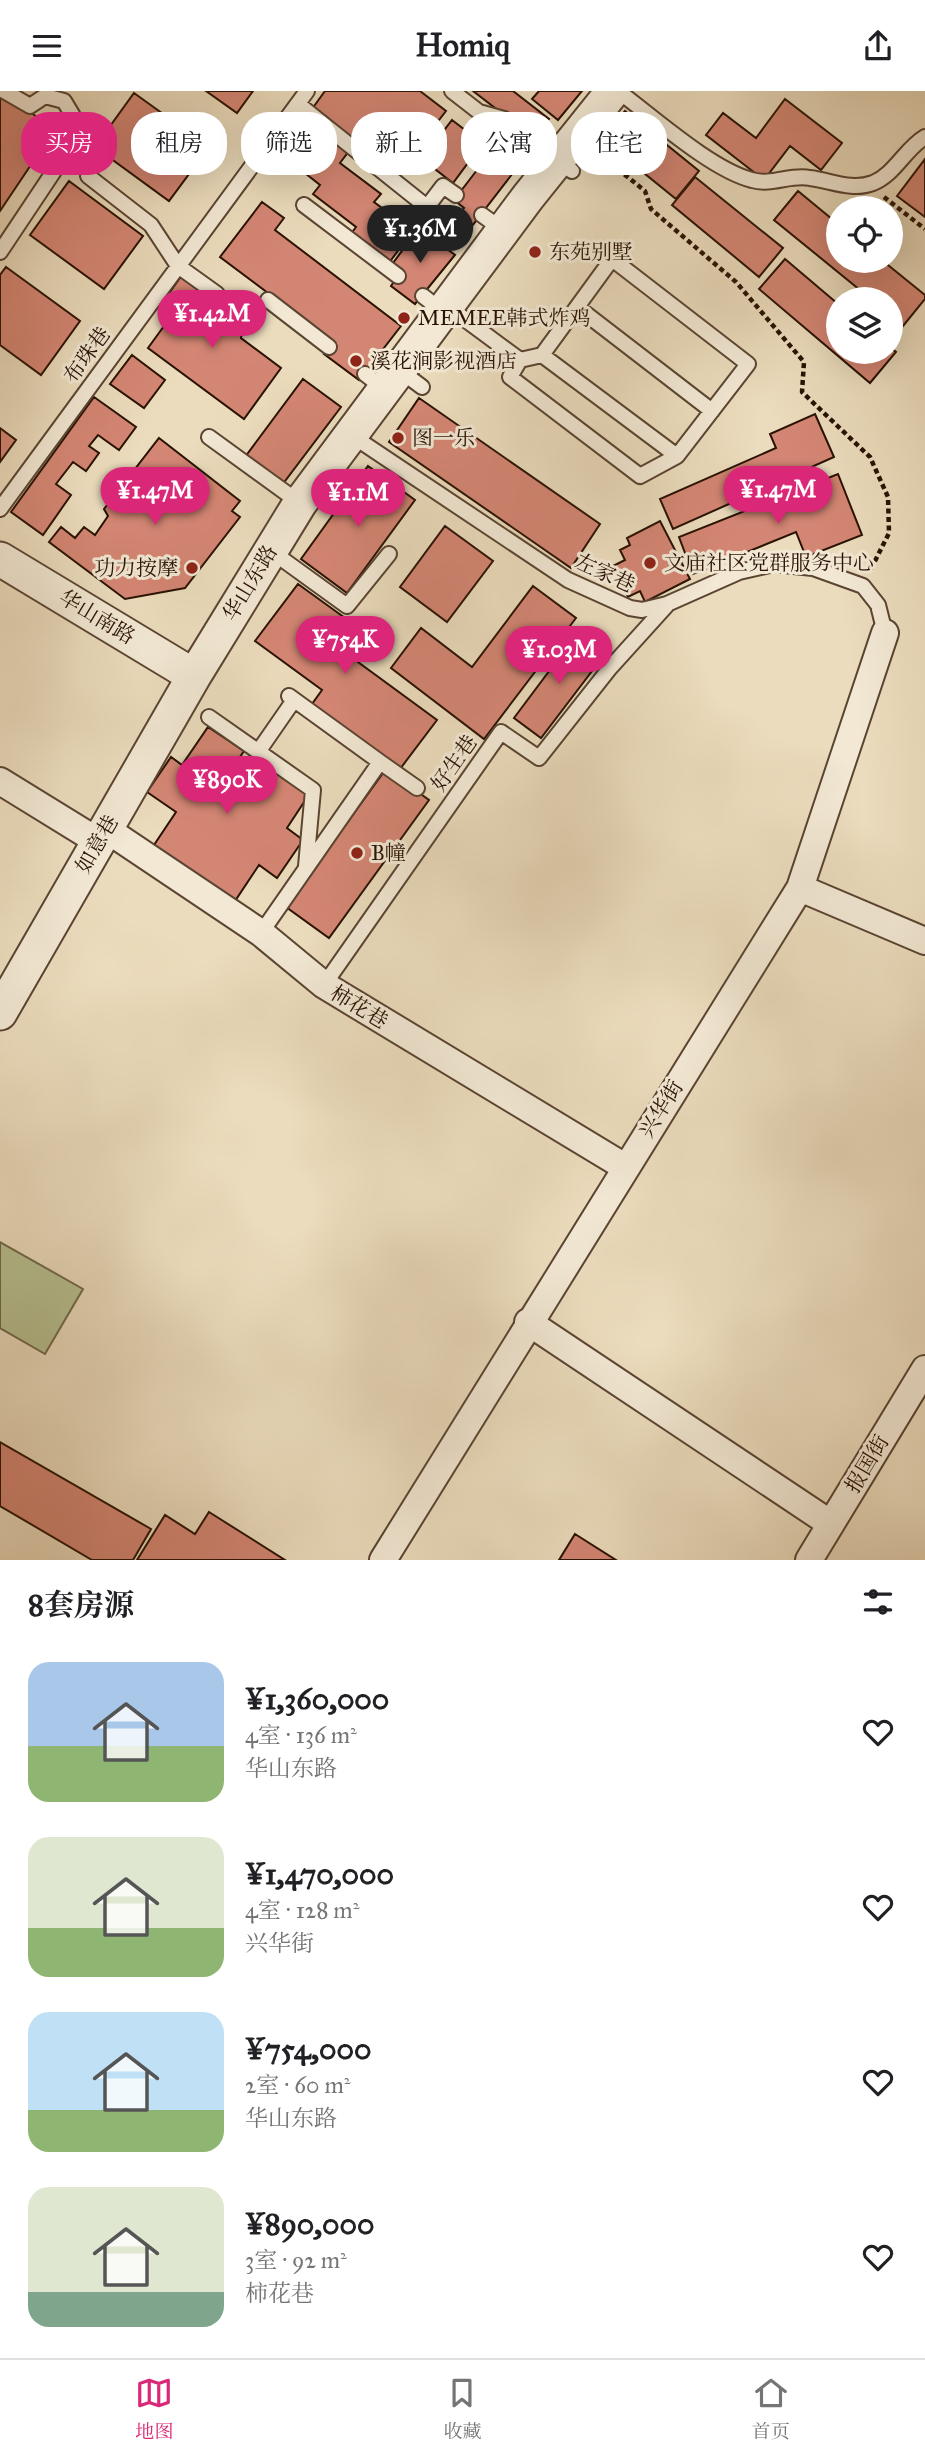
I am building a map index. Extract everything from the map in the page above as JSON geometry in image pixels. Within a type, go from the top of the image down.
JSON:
[{"type":"street","name":"华山东路","points":[[194,676],[300,503],[392,380],[437,304],[492,223],[565,166],[615,91]]},
{"type":"street","name":"华山南路","points":[[0,559],[194,676]]},
{"type":"street","name":"兴华街","points":[[383,1560],[528,1322],[800,888],[885,633]]},
{"type":"street","name":"如意巷","points":[[0,1013],[194,676]]},
{"type":"street","name":"柿花巷","points":[[0,781],[102,836],[261,933],[324,985],[625,1167]]},
{"type":"street","points":[[800,888],[925,941]]},
{"type":"street","points":[[528,1322],[831,1524]]},
{"type":"street","name":"报国街","points":[[809,1560],[925,1369]]},
{"type":"lane","points":[[0,252],[78,135],[73,116],[64,101],[45,96],[30,106],[4,91]]},
{"type":"lane","name":"布珠巷","points":[[0,509],[307,91]]},
{"type":"lane","points":[[452,91],[479,112],[504,119],[565,166]]},
{"type":"lane","points":[[615,91],[728,173],[769,184],[806,177],[852,187],[871,184],[886,177],[914,143],[925,137]]},
{"type":"lane","points":[[298,104],[427,207],[443,185],[456,195]]},
{"type":"lane","points":[[88,176],[150,225],[178,266],[217,294]]},
{"type":"lane","points":[[304,205],[398,277]]},
{"type":"lane","points":[[612,260],[748,364],[677,456],[640,476],[510,377],[520,360],[542,355],[612,260]]},
{"type":"lane","points":[[268,300],[329,347]]},
{"type":"lane","points":[[437,304],[520,360]]},
{"type":"lane","points":[[577,307],[712,411]]},
{"type":"lane","points":[[542,355],[677,456]]},
{"type":"lane","name":"左家巷","points":[[349,434],[568,580],[630,608],[642,610],[667,604],[739,572],[774,564],[813,568],[863,586]]},
{"type":"lane","points":[[209,437],[300,503]]},
{"type":"lane","points":[[270,550],[347,606],[389,554]]},
{"type":"lane","points":[[863,586],[878,605],[885,633]]},
{"type":"lane","name":"好生巷","points":[[324,985],[501,732],[539,758],[610,668],[667,604]]},
{"type":"lane","points":[[258,752],[291,698],[417,788]]},
{"type":"lane","points":[[209,717],[313,790],[306,867]]},
{"type":"lane","points":[[261,933],[380,762]]},
{"type":"path","points":[[625,175],[645,191],[651,208],[736,282],[804,362],[802,392],[870,457],[888,497],[889,533],[863,586]]},
{"type":"path","points":[[871,184],[925,229]]},
{"type":"green space","points":[[0,1242],[83,1289],[45,1354],[0,1328]]},
{"type":"building","points":[[206,91],[253,91],[237,113]]},
{"type":"building","points":[[325,91],[420,91],[446,111],[351,112],[351,139],[337,128],[337,112],[316,112],[312,109]]},
{"type":"building","points":[[473,91],[513,91],[540,112],[500,112]]},
{"type":"building","points":[[539,91],[582,91],[558,120],[557,112],[548,112],[532,99]]},
{"type":"building","points":[[0,92],[30,112],[21,112],[21,175],[24,175],[0,211]]},
{"type":"building","points":[[134,93],[160,112],[131,112],[131,173],[117,163],[117,117]]},
{"type":"building","points":[[785,99],[842,143],[821,170],[790,146],[764,180],[706,135],[723,113],[756,138]]},
{"type":"building","points":[[452,120],[461,127],[461,172],[453,183],[443,175],[447,175],[447,126]]},
{"type":"building","points":[[337,142],[349,151],[340,163],[351,171],[351,175],[356,175],[381,194],[374,202],[413,231],[388,264],[350,235],[356,227],[313,194],[320,185],[307,175],[337,175]]},
{"type":"building","points":[[667,145],[699,171],[676,199],[646,175],[667,175]]},
{"type":"building","points":[[925,159],[925,217],[903,200],[903,196],[897,196]]},
{"type":"building","points":[[133,175],[188,175],[169,201]]},
{"type":"building","points":[[473,175],[511,175],[472,226],[459,215],[464,208],[454,200]]},
{"type":"building","points":[[695,177],[783,248],[759,277],[672,205]]},
{"type":"building","points":[[69,181],[143,236],[104,289],[30,235]]},
{"type":"building","points":[[798,191],[826,214],[826,262],[774,220]]},
{"type":"building","points":[[262,202],[284,218],[275,230],[401,326],[359,380],[324,354],[333,342],[220,257]]},
{"type":"building","points":[[419,228],[455,255],[415,304],[391,286],[399,274],[390,267]]},
{"type":"building","points":[[785,259],[826,294],[826,346],[759,289]]},
{"type":"building","points":[[6,267],[80,321],[41,375],[0,345],[0,275]]},
{"type":"building","points":[[839,273],[898,273],[925,295],[925,299],[903,326],[903,287],[856,287]]},
{"type":"building","points":[[182,275],[217,301],[210,309],[242,333],[241,338],[281,368],[244,419],[148,348],[172,315],[160,306]]},
{"type":"building","points":[[132,355],[165,380],[144,408],[110,384]]},
{"type":"building","points":[[848,364],[886,364],[870,383]]},
{"type":"building","points":[[303,379],[341,407],[282,485],[245,457]]},
{"type":"building","points":[[94,397],[136,427],[119,450],[98,435],[89,446],[99,453],[86,471],[73,462],[56,484],[71,495],[43,535],[11,512]]},
{"type":"building","points":[[419,398],[600,524],[571,568],[389,442]]},
{"type":"building","points":[[815,414],[834,457],[673,529],[660,499],[776,448],[770,434]]},
{"type":"building","points":[[0,428],[16,440],[0,462]]},
{"type":"building","points":[[159,438],[240,501],[232,511],[240,517],[185,588],[125,599],[49,542],[61,527],[75,538],[84,527],[95,535],[108,516],[104,509]]},
{"type":"building","points":[[368,466],[415,500],[347,593],[301,559]]},
{"type":"building","points":[[838,474],[862,535],[806,557],[796,532],[693,574],[679,537]]},
{"type":"building","name":"文庙社区党群服务中心","points":[[660,521],[690,579],[645,602],[640,591],[628,597],[613,566],[625,560],[620,550],[630,545],[627,538]]},
{"type":"building","points":[[445,526],[493,561],[447,622],[400,587]]},
{"type":"building","points":[[298,584],[374,639],[358,662],[437,720],[400,769],[312,704],[322,690],[255,641]]},
{"type":"building","points":[[533,586],[576,618],[484,739],[391,668],[421,628],[472,667]]},
{"type":"building","points":[[577,634],[605,654],[541,738],[514,718]]},
{"type":"building","points":[[208,727],[244,751],[234,766],[262,785],[273,768],[310,793],[287,828],[303,840],[277,878],[259,865],[235,901],[154,845],[176,812],[147,792],[171,757],[182,765]]},
{"type":"building","name":"B幢","points":[[386,769],[429,800],[329,938],[286,907]]},
{"type":"building","points":[[0,1442],[151,1529],[133,1560],[92,1560],[0,1506]]},
{"type":"building","points":[[209,1512],[285,1560],[137,1560],[165,1515],[195,1534]]},
{"type":"building","points":[[575,1534],[616,1560],[559,1560]]},
{"type":"place","name":"东苑别墅","points":[[535,252]]},
{"type":"place","name":"MEMEE韩式炸鸡","points":[[404,318]]},
{"type":"place","name":"溪花涧影视酒店","points":[[356,361]]},
{"type":"place","name":"图一乐","points":[[398,438]]},
{"type":"place","name":"文庙社区党群服务中心","points":[[650,563]]},
{"type":"place","name":"功力按摩","points":[[192,568]]},
{"type":"place","name":"B幢","points":[[357,853]]}]
